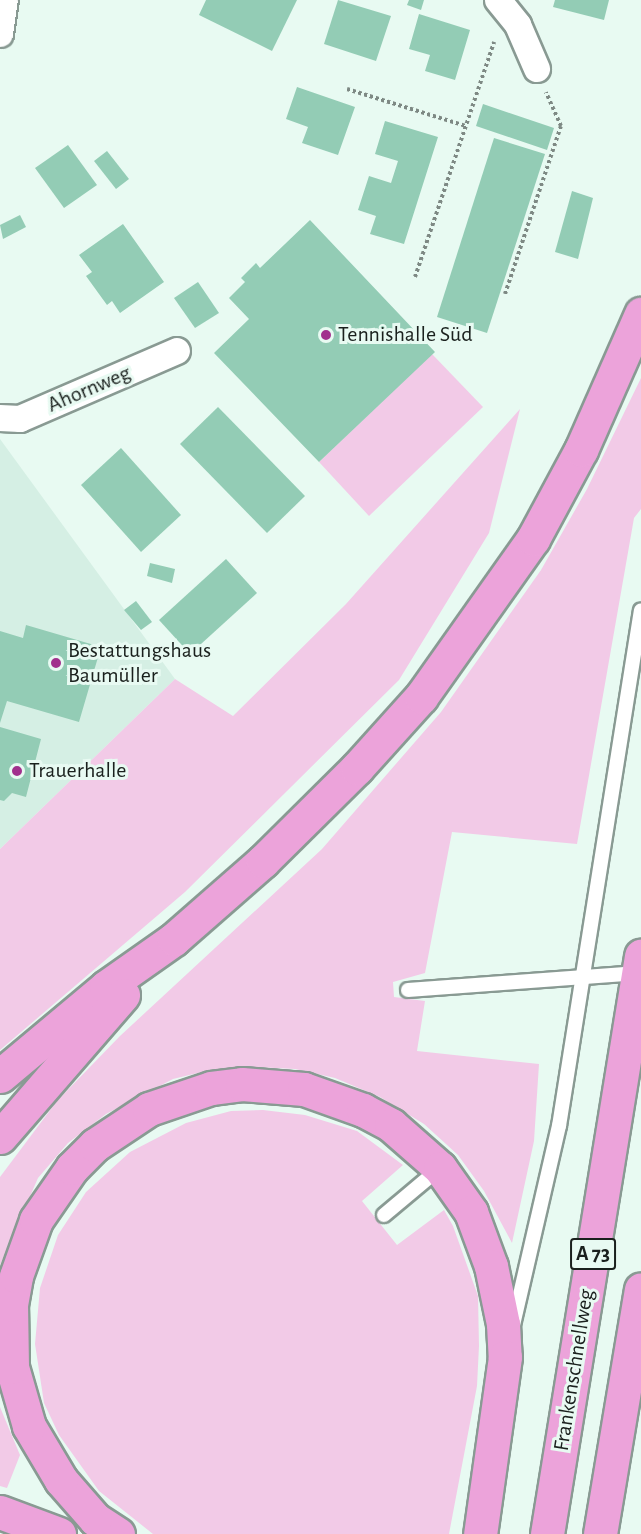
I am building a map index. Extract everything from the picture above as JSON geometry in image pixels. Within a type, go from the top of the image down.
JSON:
[{"type":"highway","points":[[0,1076],[106,987],[174,939],[263,861],[357,768],[421,697],[488,608],[533,539],[581,450],[641,315]]},
{"type":"highway","points":[[0,1137],[51,1074],[174,939]]},
{"type":"highway","name":"Frankenschnellweg","points":[[547,1534],[640,965]]},
{"type":"highway","points":[[118,1534],[95,1519],[43,1454],[22,1407],[12,1367],[10,1305],[18,1266],[36,1220],[72,1168],[103,1138],[149,1109],[200,1091],[242,1084],[304,1089],[335,1097],[390,1125],[440,1168],[456,1187],[483,1237],[497,1292],[505,1357],[480,1534]]},
{"type":"highway","name":"A 73","points":[[600,1534],[641,1288]]},
{"type":"highway","points":[[0,1512],[59,1534]]},
{"type":"street","points":[[0,34],[5,0]]},
{"type":"street","points":[[502,4],[518,25],[537,69]]},
{"type":"street","name":"Ahornweg","points":[[0,418],[20,419],[177,351]]},
{"type":"lane","points":[[505,1357],[556,1137],[641,610]]},
{"type":"lane","points":[[408,990],[581,977],[640,965]]},
{"type":"lane","points":[[384,1215],[440,1168]]},
{"type":"path","points":[[415,277],[466,126],[502,4]]},
{"type":"path","points":[[505,294],[561,126],[537,69]]},
{"type":"path","points":[[346,89],[466,126]]},
{"type":"shaded area","points":[[432,354],[483,407],[369,516],[319,462]]},
{"type":"shaded area","points":[[641,378],[641,509],[634,518],[577,844],[452,832],[425,973],[393,982],[394,997],[425,1001],[417,1051],[539,1064],[534,1141],[512,1243],[484,1191],[458,1155],[424,1124],[380,1097],[335,1078],[295,1069],[255,1067],[210,1070],[173,1079],[106,1114],[68,1143],[38,1178],[0,1265],[0,1177],[57,1101],[120,1036],[322,849],[441,712],[541,570],[587,489]]},
{"type":"shaded area","points":[[520,409],[489,533],[399,680],[185,892],[0,1050],[0,849],[175,679],[233,716],[346,604]]},
{"type":"shaded area","points":[[0,439],[175,679],[0,849]]},
{"type":"shaded area","points":[[263,1110],[305,1115],[357,1131],[403,1165],[362,1201],[397,1245],[444,1210],[453,1226],[478,1296],[479,1346],[477,1386],[449,1534],[153,1534],[99,1491],[59,1435],[44,1403],[35,1344],[40,1288],[58,1235],[86,1192],[130,1152],[186,1123],[231,1111]]},
{"type":"shaded area","points":[[0,1407],[20,1455],[7,1488],[0,1486]]},
{"type":"building","points":[[206,0],[297,0],[272,51],[199,15]]},
{"type":"building","points":[[338,0],[391,16],[376,61],[324,44]]},
{"type":"building","points":[[409,0],[424,0],[421,10],[407,5]]},
{"type":"building","points":[[555,0],[609,0],[604,20],[553,7]]},
{"type":"building","points":[[419,14],[470,30],[455,80],[425,71],[430,55],[409,49]]},
{"type":"building","points":[[297,87],[355,107],[338,155],[302,143],[308,127],[286,119]]},
{"type":"building","points":[[483,104],[554,128],[547,150],[476,126]]},
{"type":"building","points":[[385,121],[438,137],[404,244],[370,234],[376,216],[358,210],[369,176],[391,183],[398,161],[375,154]]},
{"type":"building","points":[[494,138],[545,154],[487,333],[437,317]]},
{"type":"building","points":[[68,145],[97,185],[64,208],[35,168]]},
{"type":"building","points":[[107,151],[129,179],[116,189],[94,161]]},
{"type":"building","points":[[572,191],[593,198],[578,259],[555,252]]},
{"type":"building","points":[[20,215],[26,227],[3,239],[0,225]]},
{"type":"building","name":"Tennishalle Süd","points":[[310,220],[435,352],[319,462],[214,353],[249,319],[229,298],[245,282],[241,278],[256,263],[260,268]]},
{"type":"building","points":[[123,224],[164,282],[120,313],[112,301],[107,305],[86,276],[92,272],[79,255]]},
{"type":"building","points":[[198,282],[219,313],[195,328],[174,298]]},
{"type":"building","points":[[218,407],[305,496],[267,533],[180,444]]},
{"type":"building","points":[[121,448],[181,515],[141,552],[81,485]]},
{"type":"building","points":[[226,559],[257,593],[190,654],[159,620]]},
{"type":"building","points":[[150,563],[175,569],[172,583],[147,576]]},
{"type":"building","points":[[136,601],[152,622],[141,630],[124,610]]},
{"type":"building","name":"Bestattungshaus Baumüller","points":[[26,625],[101,647],[79,722],[7,701],[0,723],[0,631],[23,638]]},
{"type":"building","name":"Trauerhalle","points":[[0,727],[41,739],[26,797],[12,793],[4,801],[0,800]]},
{"type":"place","name":"Tennishalle Süd","points":[[326,335]]},
{"type":"place","name":"Bestattungshaus Baumüller","points":[[56,663]]},
{"type":"place","name":"Trauerhalle","points":[[17,771]]}]
